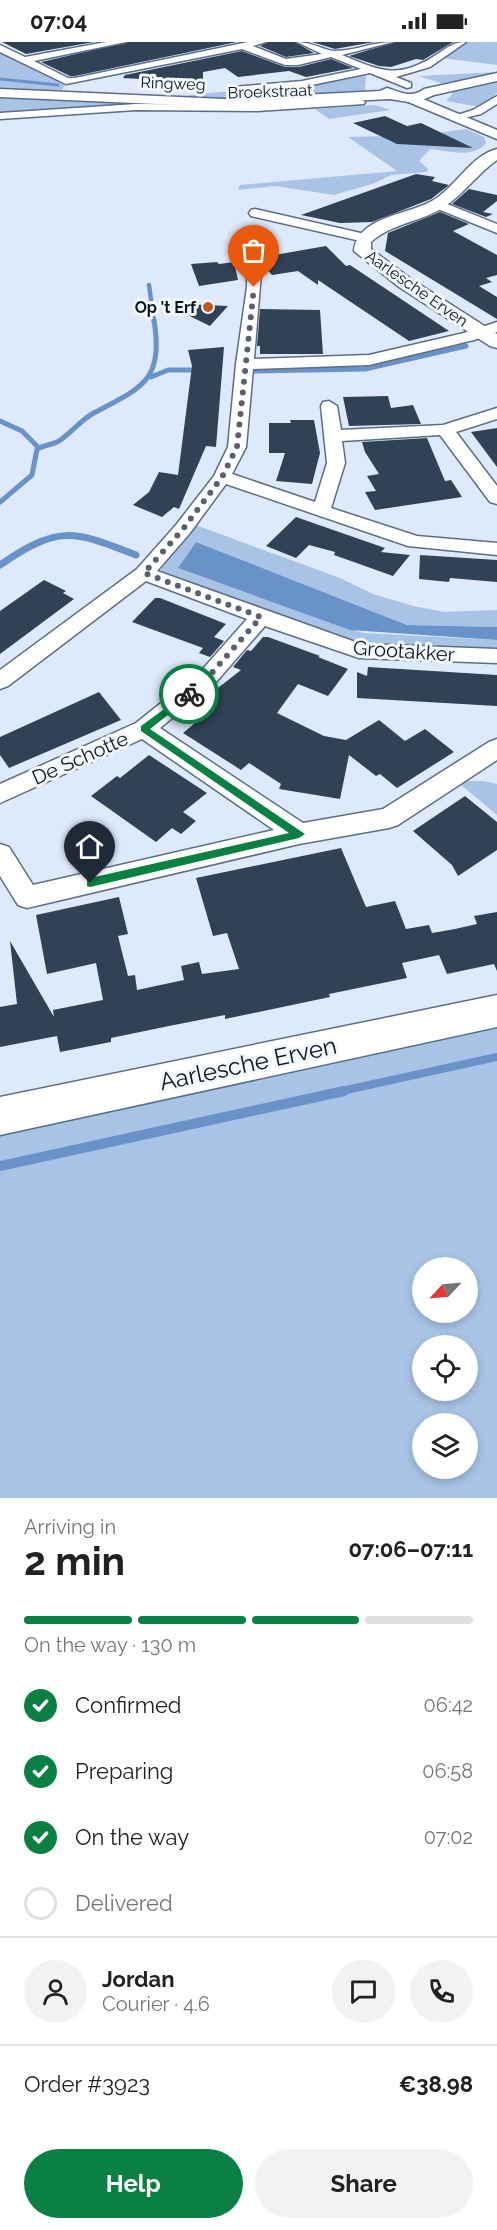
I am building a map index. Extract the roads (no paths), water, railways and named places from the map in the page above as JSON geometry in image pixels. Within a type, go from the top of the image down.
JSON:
[{"type":"main road","name":"Ringweg","points":[[0,93],[224,103],[344,98],[408,92],[497,77]]},
{"type":"street","points":[[24,60],[120,42]]},
{"type":"street","points":[[0,48],[66,81],[75,81],[204,52],[261,42]]},
{"type":"street","points":[[302,42],[377,73],[441,110],[497,135]]},
{"type":"street","points":[[243,46],[285,62],[298,62],[388,42]]},
{"type":"street","points":[[238,89],[302,84],[377,73],[408,74],[428,65],[461,42]]},
{"type":"street","points":[[456,117],[477,112],[497,99]]},
{"type":"street","name":"Broekstraat","points":[[0,116],[136,107],[257,108],[360,102]]},
{"type":"street","points":[[477,112],[497,116]]},
{"type":"street","name":"Aarlesche Erven","points":[[497,153],[474,168],[462,185],[437,204],[373,231],[365,238],[362,251],[366,256],[489,330],[497,342]]},
{"type":"street","points":[[437,204],[497,229]]},
{"type":"street","points":[[255,213],[365,238]]},
{"type":"street","points":[[0,681],[144,573],[183,529],[222,477],[237,447],[254,273],[243,255]]},
{"type":"street","points":[[244,364],[359,362],[489,330]]},
{"type":"street","points":[[321,511],[336,462],[329,406]]},
{"type":"street","points":[[333,436],[445,430],[497,413]]},
{"type":"street","points":[[445,430],[497,498]]},
{"type":"street","points":[[222,477],[415,543],[497,549]]},
{"type":"street","name":"Grootakker","points":[[144,573],[359,651],[497,656]]},
{"type":"street","name":"De Schotte","points":[[0,794],[144,729],[209,676],[261,617]]},
{"type":"street","points":[[144,729],[299,834]]},
{"type":"street","points":[[0,854],[27,897],[299,834],[389,818],[492,758]]},
{"type":"street","name":"Aarlesche Erven","points":[[0,1116],[497,1011]]},
{"type":"waterway","points":[[0,79],[58,85]]},
{"type":"waterway","points":[[149,285],[154,322]]},
{"type":"waterway","points":[[0,502],[32,475],[37,449],[59,441],[87,417],[123,397],[145,381],[155,358],[154,320]]},
{"type":"waterway","points":[[254,371],[365,369],[466,346]]},
{"type":"waterway","points":[[151,377],[168,370],[200,370]]},
{"type":"waterway","points":[[0,421],[22,431],[39,448]]},
{"type":"waterway","points":[[0,565],[37,543],[66,536],[96,540],[136,555]]},
{"type":"waterway","points":[[337,1092],[497,1057]]},
{"type":"waterway","points":[[0,1166],[344,1091]]},
{"type":"place","name":"Op 't Erf","points":[[208,307]]}]
